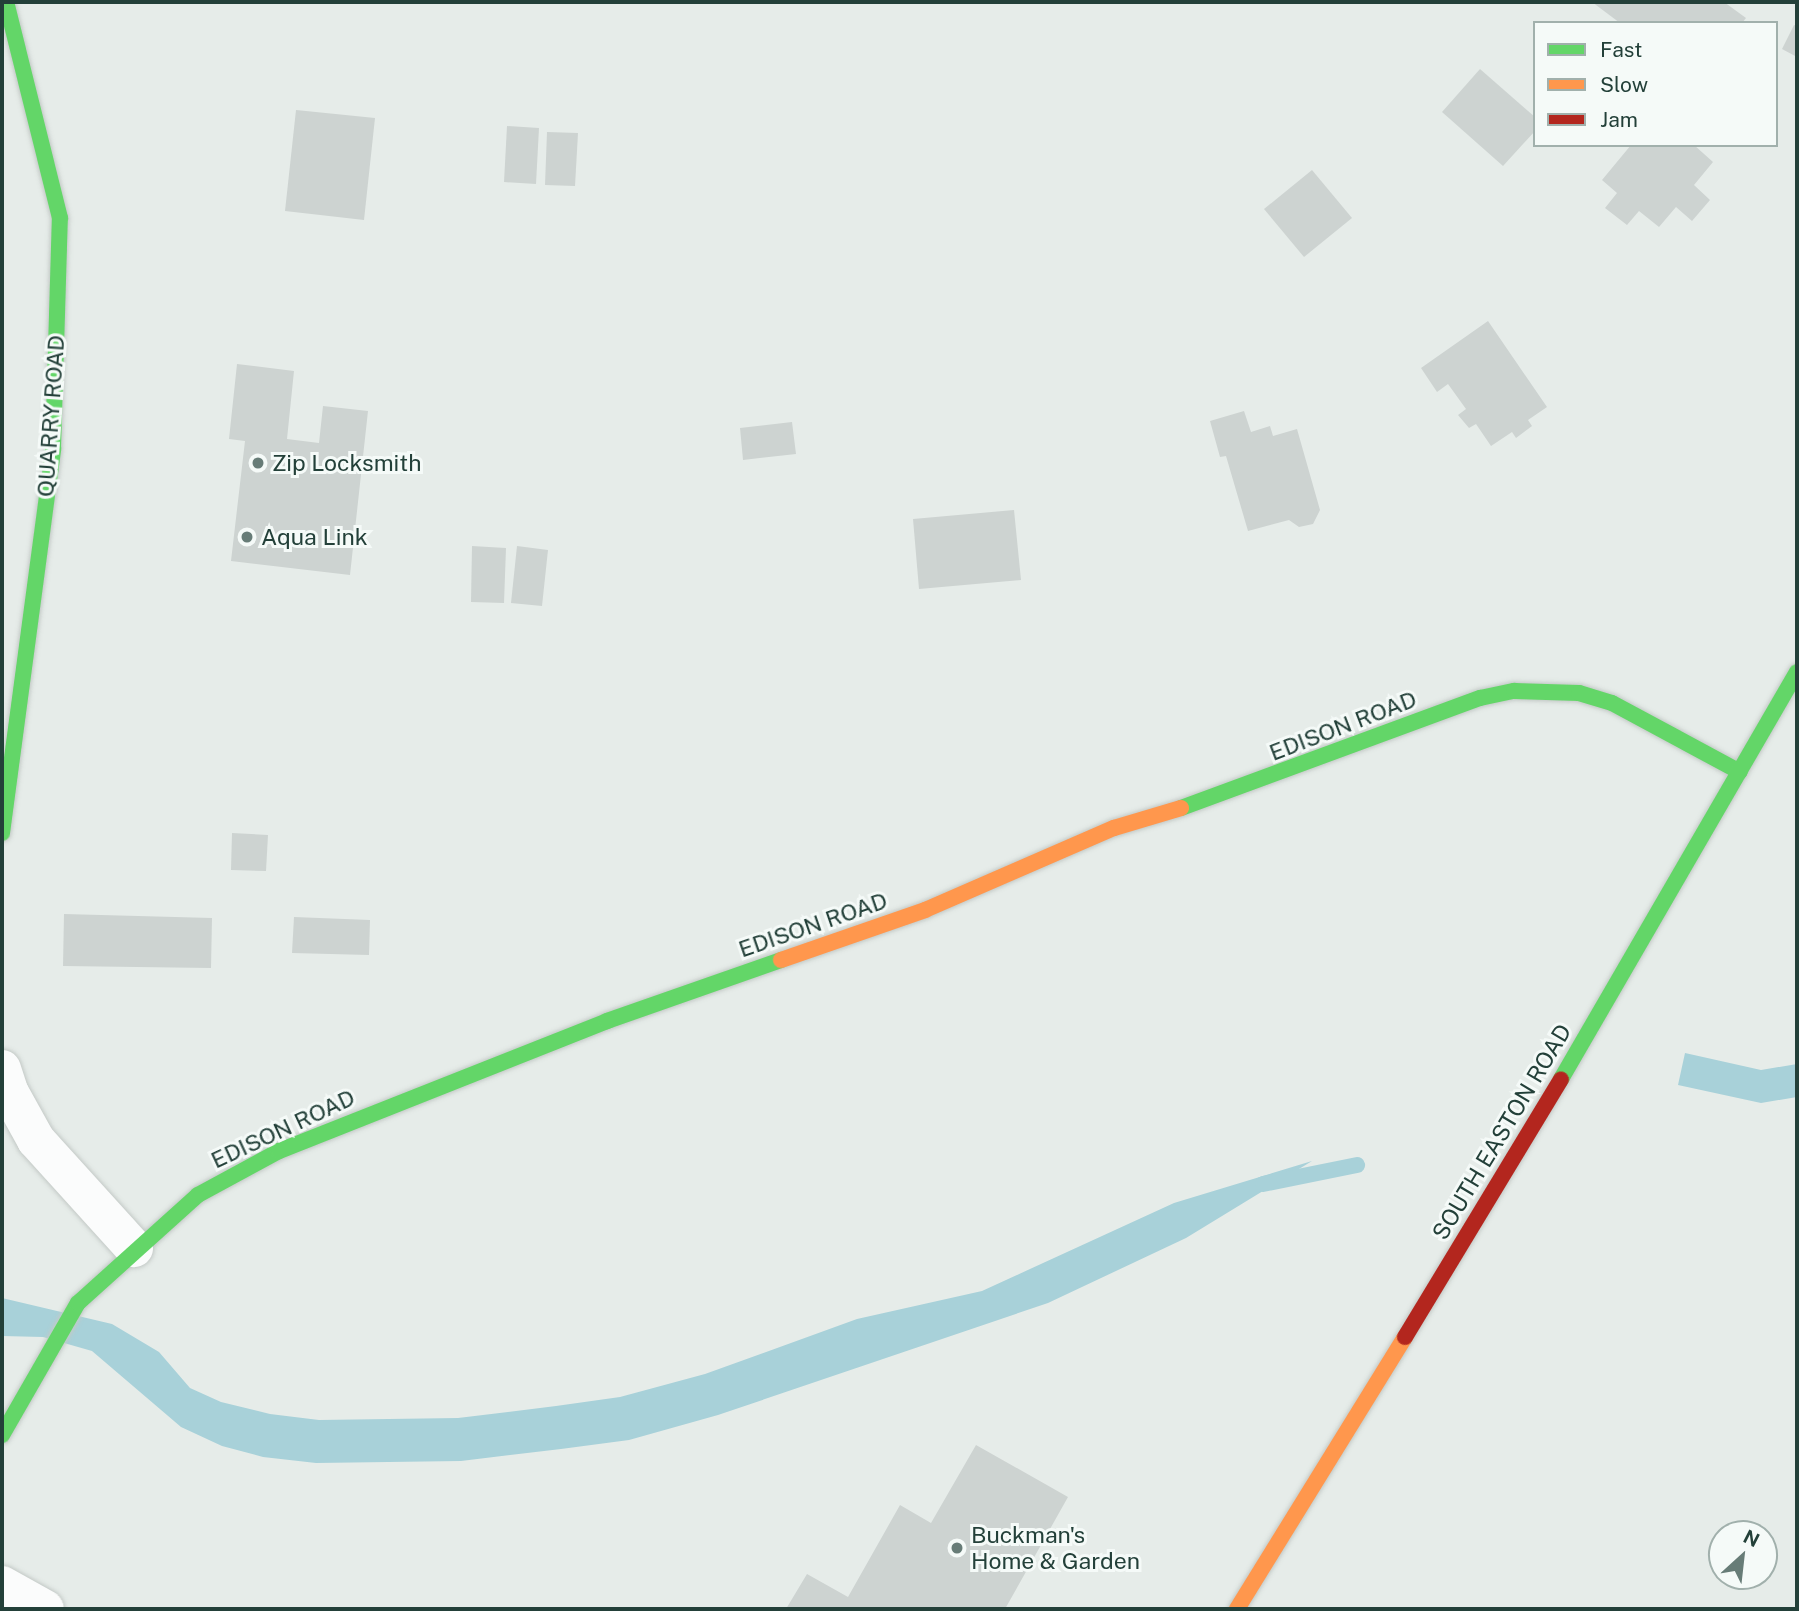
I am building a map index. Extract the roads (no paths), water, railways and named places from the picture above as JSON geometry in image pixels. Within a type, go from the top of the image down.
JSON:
[{"type":"main road","name":"QUARRY ROAD","points":[[2,833],[53,449],[60,218],[6,2]]},
{"type":"main road","name":"SOUTH EASTON ROAD","points":[[1237,1609],[1512,1163],[1797,673]]},
{"type":"main road","name":"EDISON ROAD","points":[[2,1435],[78,1303],[134,1248],[198,1195],[292,1145],[607,1021],[925,910],[1114,828],[1236,791],[1480,698],[1540,689],[1590,696],[1636,715],[1740,772]]},
{"type":"street","points":[[2,1069],[10,1093],[36,1140],[134,1248]]},
{"type":"street","points":[[2,1585],[45,1609]]},
{"type":"water","points":[[1685,1053],[1761,1070],[1797,1064],[1797,1097],[1761,1103],[1678,1085]]},
{"type":"water","points":[[1312,1161],[1186,1238],[1048,1303],[718,1415],[629,1440],[461,1461],[316,1463],[263,1457],[222,1446],[181,1427],[92,1351],[43,1337],[2,1336],[2,1298],[112,1324],[159,1352],[190,1388],[221,1402],[270,1414],[319,1420],[458,1418],[556,1406],[620,1397],[705,1374],[857,1319],[982,1291],[1174,1203]]},
{"type":"waterway","points":[[1263,1184],[1357,1165]]},
{"type":"place","name":"Zip Locksmith","points":[[258,463]]},
{"type":"place","name":"Aqua Link","points":[[247,537]]},
{"type":"place","name":"Buckman's Home & Garden","points":[[957,1548]]}]
